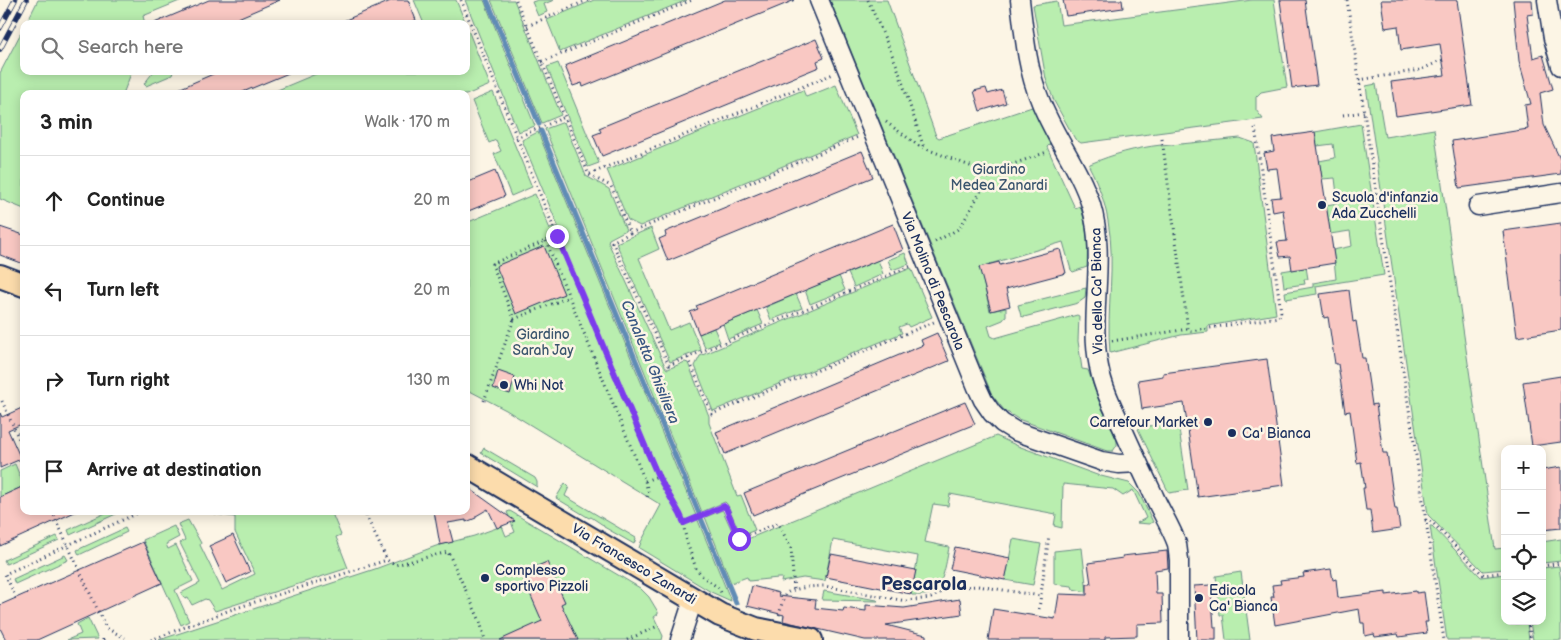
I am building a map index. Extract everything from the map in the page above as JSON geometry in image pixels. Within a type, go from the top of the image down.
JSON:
[{"type":"main road","points":[[0,276],[20,284]]},
{"type":"main road","name":"Via Francesco Zanardi","points":[[470,467],[559,518],[580,533],[720,615],[756,629],[811,640]]},
{"type":"street","name":"Via Molino di Pescarola","points":[[819,0],[987,408],[996,418],[1016,431],[1101,461],[1118,464],[1138,462]]},
{"type":"street","name":"Via della Ca' Bianca","points":[[1020,0],[1027,52],[1036,91],[1043,109],[1080,175],[1095,218],[1098,248],[1095,326],[1098,365],[1108,396],[1177,544],[1179,560],[1179,640]]},
{"type":"street","points":[[1547,0],[1553,38],[1561,66]]},
{"type":"street","points":[[1478,206],[1561,193]]},
{"type":"street","points":[[680,640],[692,600]]},
{"type":"path","points":[[461,0],[469,20]]},
{"type":"path","points":[[516,0],[589,175],[611,186],[630,233]]},
{"type":"path","points":[[527,26],[588,0]]},
{"type":"path","points":[[542,62],[692,0]]},
{"type":"path","points":[[868,0],[897,66],[924,148]]},
{"type":"path","points":[[1348,0],[1444,640]]},
{"type":"path","points":[[470,23],[516,138],[658,476],[684,523],[687,542],[696,568],[703,577],[722,591],[722,600]]},
{"type":"path","points":[[1360,80],[1420,70],[1443,60]]},
{"type":"path","points":[[589,175],[835,73]]},
{"type":"path","points":[[1343,115],[1364,112]]},
{"type":"path","points":[[516,138],[565,117]]},
{"type":"path","points":[[881,118],[908,139],[924,148],[988,173],[1052,150]]},
{"type":"path","points":[[1106,342],[1188,328],[1191,331],[1208,329],[1277,318],[1280,315],[1255,127]]},
{"type":"path","points":[[861,136],[612,242],[669,366],[914,264]]},
{"type":"path","points":[[1162,139],[1188,328]]},
{"type":"path","points":[[937,241],[960,228],[986,182],[988,173]]},
{"type":"path","points":[[484,401],[514,319],[492,264],[557,236]]},
{"type":"path","points":[[546,241],[645,481],[648,490],[647,498]]},
{"type":"path","points":[[514,319],[569,297]]},
{"type":"path","points":[[688,358],[712,414],[937,321]]},
{"type":"path","points":[[2,401],[20,441]]},
{"type":"path","points":[[645,481],[658,476]]},
{"type":"path","points":[[684,523],[724,506],[739,539],[778,523],[792,548],[794,590]]},
{"type":"path","points":[[54,515],[106,628],[125,638]]},
{"type":"path","points":[[16,598],[5,574],[133,515]]},
{"type":"path","points":[[366,515],[387,560],[395,565],[448,552],[480,621],[485,640]]},
{"type":"path","points":[[1426,520],[1432,522],[1481,573],[1484,575],[1501,573]]},
{"type":"path","points":[[1039,610],[1049,535]]},
{"type":"path","points":[[151,640],[230,610],[387,560]]},
{"type":"path","points":[[1546,565],[1561,563]]},
{"type":"path","points":[[778,620],[785,596],[789,592],[815,586],[906,601],[931,598],[949,588],[978,586],[1041,596]]},
{"type":"path","points":[[1529,625],[1531,640]]},
{"type":"path","points":[[627,640],[658,626]]},
{"type":"green space","points":[[38,0],[182,0],[143,16],[144,20],[28,20]]},
{"type":"green space","points":[[414,0],[456,0],[464,20],[422,20]]},
{"type":"green space","points":[[465,0],[484,0],[535,126],[518,132]]},
{"type":"green space","points":[[491,0],[514,0],[561,115],[542,123]]},
{"type":"green space","points":[[554,0],[544,4],[547,12],[538,16],[532,2]]},
{"type":"green space","points":[[594,0],[687,0],[560,52],[547,20]]},
{"type":"green space","name":"Giardino Medea Zanardi","points":[[830,0],[887,0],[936,136],[939,138],[1032,107],[1050,144],[1047,147],[1075,208],[1080,206],[1087,236],[1087,267],[1073,272],[1071,270],[1063,242],[980,267],[990,311],[1006,308],[1006,316],[1003,320],[988,326],[991,336],[995,338],[1079,316],[1078,341],[1082,369],[1088,370],[1101,406],[1117,440],[1117,445],[1113,451],[1107,451],[1018,419],[1004,410],[992,395]]},
{"type":"green space","points":[[1252,0],[1274,0],[1287,87],[1261,92],[1256,97],[1256,110],[1263,119],[1081,143],[1075,139],[1054,101],[1046,79],[1033,5],[1057,1],[1061,25]]},
{"type":"green space","points":[[20,35],[20,75],[130,75],[125,90],[20,90],[20,207],[0,199],[0,73]]},
{"type":"green space","points":[[470,35],[490,85],[470,93],[470,90],[278,90],[313,75],[470,75]]},
{"type":"green space","points":[[558,63],[599,163],[588,167],[547,67]]},
{"type":"green space","points":[[151,75],[172,75],[146,86],[144,84]]},
{"type":"green space","points":[[1376,84],[1385,137],[1434,129],[1495,549],[1501,548],[1501,569],[1483,571],[1428,515],[1366,86]]},
{"type":"green space","points":[[836,85],[857,135],[640,226],[628,220],[607,170],[803,90],[806,97]]},
{"type":"green space","points":[[493,92],[532,187],[511,196],[494,154],[501,151],[496,140],[489,143],[472,101]]},
{"type":"green space","points":[[564,122],[586,176],[609,189],[626,230],[609,239],[608,242],[666,368],[668,369],[685,362],[688,363],[737,496],[741,495],[755,530],[743,535],[740,534],[725,502],[702,512],[545,129]]},
{"type":"green space","points":[[1361,124],[1384,275],[1316,286],[1317,294],[1286,299],[1285,292],[1313,287],[1313,283],[1336,279],[1333,250],[1352,246],[1350,231],[1330,234],[1326,205],[1338,203],[1335,178],[1322,179],[1319,161],[1335,158],[1333,144],[1317,146],[1315,132]]},
{"type":"green space","name":"Giardino Sarah Jay","points":[[538,132],[731,601],[711,592],[639,548],[661,505],[506,410],[470,391],[470,221],[535,194],[550,229],[558,226],[522,140]]},
{"type":"green space","points":[[1240,138],[1254,143],[1276,314],[1208,326],[1208,332],[1181,335],[1110,353],[1110,237],[1105,207],[1089,166],[1090,164],[1116,154],[1142,148]]},
{"type":"green space","points":[[651,228],[659,249],[639,258],[669,330],[689,322],[701,350],[670,362],[616,243]]},
{"type":"green space","points":[[905,253],[909,264],[892,270],[888,260]]},
{"type":"green space","points":[[878,260],[883,274],[854,287],[848,273]]},
{"type":"green space","points":[[1306,267],[1308,279],[1304,279],[1305,284],[1284,287],[1282,271]]},
{"type":"green space","points":[[911,268],[932,317],[909,327],[907,324],[899,327],[902,333],[713,411],[695,366],[700,356]]},
{"type":"green space","points":[[839,276],[845,290],[810,304],[805,290]]},
{"type":"green space","points":[[1086,288],[1085,298],[1078,303],[1024,317],[1021,316],[1018,305]]},
{"type":"green space","points":[[796,294],[802,308],[771,320],[766,307]]},
{"type":"green space","points":[[757,310],[763,324],[728,339],[723,324]]},
{"type":"green space","points":[[714,328],[720,342],[705,348],[699,334]]},
{"type":"green space","points":[[1178,422],[1188,490],[1169,493],[1138,429]]},
{"type":"green space","points":[[996,436],[1097,475],[1129,483],[1139,493],[1153,522],[1149,524],[1137,523],[1146,518],[1133,490],[1123,496],[1113,489],[1063,484],[1062,528],[1054,526],[1056,514],[950,494],[948,506],[933,504],[925,542],[949,547],[942,578],[936,589],[931,593],[926,595],[911,594],[918,556],[833,540],[825,581],[803,578],[781,582],[782,578],[778,578],[749,581],[747,577],[731,583],[705,517],[722,510],[738,543]]},
{"type":"green space","points":[[484,448],[535,478],[537,487],[481,453]]},
{"type":"green space","points":[[15,464],[20,476],[20,488],[0,497],[0,471]]},
{"type":"green space","points":[[565,483],[569,487],[565,496],[636,538],[634,544],[556,498]]},
{"type":"green space","name":"Complesso sportivo Pizzoli","points":[[510,511],[640,588],[649,597],[658,612],[654,617],[663,636],[662,640],[159,640],[375,569],[436,546],[502,526],[506,536],[515,532],[507,512]]},
{"type":"green space","points":[[101,515],[114,515],[70,535],[68,530]]},
{"type":"green space","points":[[222,515],[333,515],[341,535],[336,537],[348,568],[215,611],[208,600],[205,599],[192,605],[188,598],[185,599],[181,593],[200,583],[180,543],[185,540],[178,524],[188,520],[201,543],[200,545],[222,590],[255,574],[235,532],[235,517]]},
{"type":"green space","points":[[174,526],[179,537],[166,544],[168,549],[176,545],[193,581],[175,590],[189,621],[181,625],[143,540]]},
{"type":"green space","points":[[1430,526],[1481,577],[1501,574],[1501,625],[1527,625],[1529,640],[1447,640]]},
{"type":"green space","points":[[125,528],[127,532],[79,555],[77,550]]},
{"type":"green space","points":[[57,536],[59,540],[6,564],[4,560]]},
{"type":"green space","points":[[1013,539],[1041,544],[1033,585],[1005,580]]},
{"type":"green space","points":[[1561,539],[1561,561],[1546,563],[1546,541]]},
{"type":"green space","points":[[1082,548],[1087,592],[1073,589],[1072,586],[1054,584],[1054,551]]},
{"type":"green space","points":[[65,555],[68,560],[15,584],[13,579]]},
{"type":"green space","points":[[1559,566],[1561,581],[1561,640],[1533,640],[1530,625],[1546,625],[1546,568]]},
{"type":"green space","points":[[1241,572],[1250,640],[1226,640],[1223,615],[1220,615],[1216,576]]},
{"type":"green space","points":[[824,591],[877,600],[878,601],[822,600]]},
{"type":"green space","points":[[88,618],[98,639],[67,640],[81,634],[77,624]]},
{"type":"building","points":[[209,0],[280,0],[233,20],[162,20]]},
{"type":"building","points":[[393,0],[408,0],[416,20],[346,20]]},
{"type":"building","points":[[725,0],[795,0],[583,87],[582,83],[573,86],[565,66]]},
{"type":"building","points":[[1063,0],[1122,0],[1123,8],[1066,16]]},
{"type":"building","points":[[1280,0],[1305,0],[1317,85],[1292,88]]},
{"type":"building","points":[[1381,0],[1457,0],[1472,105],[1396,116],[1391,82],[1445,75],[1440,44],[1401,50],[1398,26],[1385,28]]},
{"type":"building","points":[[1513,0],[1532,0],[1533,14],[1527,15],[1533,58],[1543,55],[1553,89],[1540,93],[1544,125],[1561,161],[1561,174],[1459,188],[1452,141],[1528,129],[1525,105],[1531,104],[1519,61]]},
{"type":"building","points":[[816,39],[824,58],[817,61],[819,67],[602,156],[593,135],[601,132],[599,128]]},
{"type":"building","points":[[211,75],[284,75],[248,90],[176,90]]},
{"type":"building","points":[[986,88],[988,94],[1002,90],[1006,103],[980,111],[974,91]]},
{"type":"building","points":[[1315,132],[1335,263],[1292,270],[1290,256],[1280,257],[1277,242],[1287,241],[1283,210],[1273,212],[1271,198],[1281,197],[1277,168],[1267,169],[1264,153],[1274,151],[1272,138]]},
{"type":"building","points":[[862,151],[873,177],[668,261],[659,239],[666,236],[665,232]]},
{"type":"building","points":[[495,171],[505,196],[470,210],[470,181]]},
{"type":"building","points":[[1561,223],[1561,330],[1517,337],[1503,231]]},
{"type":"building","points":[[893,224],[903,250],[699,334],[690,312],[698,309],[696,306]]},
{"type":"building","points":[[0,227],[20,234],[20,262],[0,255]]},
{"type":"building","points":[[544,246],[564,294],[516,314],[496,266]]},
{"type":"building","points":[[1060,249],[1066,273],[1006,289],[1010,306],[991,311],[979,267],[999,262],[1000,265]]},
{"type":"building","points":[[1349,290],[1353,322],[1356,321],[1362,358],[1365,358],[1372,405],[1376,404],[1383,453],[1387,453],[1395,509],[1397,509],[1400,529],[1373,533],[1370,510],[1366,510],[1361,462],[1357,463],[1350,411],[1345,412],[1338,364],[1335,364],[1328,317],[1324,318],[1320,294]]},
{"type":"building","points":[[937,333],[949,361],[725,454],[716,432],[923,345],[921,340]]},
{"type":"building","name":"Ca' Bianca","points":[[1267,359],[1284,485],[1198,497],[1184,403],[1142,409],[1138,380],[1163,376],[1163,373]]},
{"type":"building","points":[[498,371],[515,377],[510,394],[493,388]]},
{"type":"building","points":[[1561,376],[1561,442],[1532,445],[1523,382]]},
{"type":"building","points":[[965,402],[975,424],[753,515],[744,493]]},
{"type":"building","points":[[20,409],[20,425],[8,430],[20,459],[0,468],[0,413],[2,417]]},
{"type":"building","points":[[1561,467],[1561,528],[1546,530],[1546,469]]},
{"type":"building","points":[[20,488],[20,515],[68,515],[0,546],[0,497]]},
{"type":"building","points":[[470,489],[515,521],[497,528],[488,509],[476,516],[476,518],[466,522],[466,520],[448,523],[453,542],[440,545],[435,515],[470,515]]},
{"type":"building","points":[[233,535],[250,572],[226,583],[209,546]]},
{"type":"building","points":[[143,542],[162,583],[37,640],[6,640],[0,628],[0,605]]},
{"type":"building","points":[[955,547],[1010,558],[1005,580],[950,569]]},
{"type":"building","points":[[1167,551],[1168,568],[1155,570],[1156,594],[1162,594],[1163,623],[1137,624],[1137,636],[1105,637],[1105,640],[988,640],[993,609],[1055,619],[1059,594],[1087,595],[1087,584],[1091,584],[1088,563],[1123,558],[1122,556]]},
{"type":"building","points":[[831,554],[916,570],[911,594],[826,577]]},
{"type":"building","points":[[547,562],[565,602],[561,604],[578,640],[500,640],[542,621],[521,573]]},
{"type":"building","points":[[1331,569],[1333,580],[1336,579],[1338,598],[1386,592],[1386,595],[1416,591],[1416,593],[1424,592],[1428,622],[1425,622],[1427,633],[1399,637],[1398,634],[1375,637],[1374,634],[1365,636],[1364,623],[1361,623],[1359,609],[1275,625],[1271,597],[1274,597],[1272,585],[1281,584],[1280,580],[1304,577],[1303,573]]},
{"type":"building","points":[[1211,585],[1216,640],[1197,640],[1194,586]]},
{"type":"building","points":[[752,586],[779,593],[778,596],[816,600],[815,608],[843,611],[844,608],[866,611],[866,605],[904,608],[960,599],[962,614],[886,625],[926,635],[926,640],[865,640],[783,621],[784,615],[747,606]]},
{"type":"waterway","name":"Canaletta Ghisiliera","points":[[487,0],[539,124]]},
{"type":"waterway","name":"Canaletta Ghisiliera","points":[[541,131],[736,603]]},
{"type":"railway","points":[[0,28],[15,0]]},
{"type":"railway","points":[[0,49],[26,0]]},
{"type":"place","name":"Scuola d'infanzia Ada Zucchelli","points":[[1322,205]]},
{"type":"place","name":"Whi Not","points":[[504,385]]},
{"type":"place","name":"Carrefour Market","points":[[1208,422]]},
{"type":"place","name":"Ca' Bianca","points":[[1232,433]]},
{"type":"place","name":"Complesso sportivo Pizzoli","points":[[485,578]]},
{"type":"place","name":"Edicola Ca' Bianca","points":[[1199,598]]},
{"type":"district","name":"Pescarola","points":[[924,584]]},
{"type":"route","points":[[557,236],[654,468],[684,523],[724,506],[739,539]]}]
